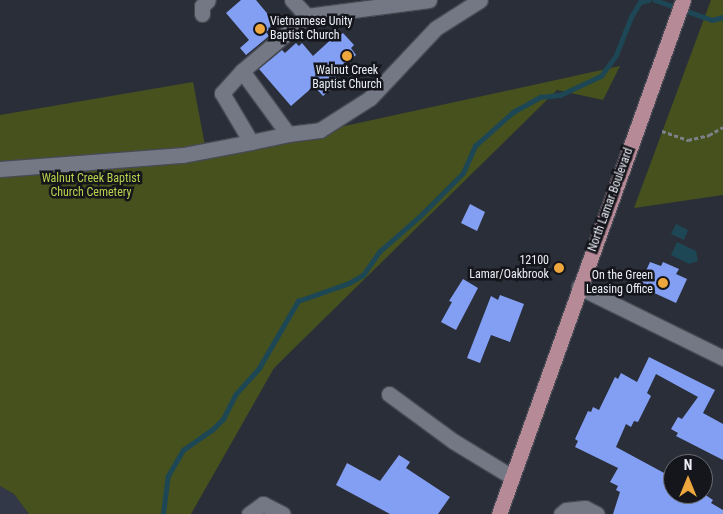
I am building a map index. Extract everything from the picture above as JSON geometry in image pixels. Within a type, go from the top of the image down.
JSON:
[{"type":"main road","name":"North Lamar Boulevard","points":[[499,514],[683,0]]},
{"type":"lane","points":[[292,0],[307,16]]},
{"type":"lane","points":[[251,142],[222,93],[242,71],[307,16],[430,0]]},
{"type":"lane","points":[[0,169],[183,155],[228,148],[288,134],[320,130],[370,98],[436,28],[480,0]]},
{"type":"lane","points":[[242,71],[288,134]]},
{"type":"lane","points":[[580,287],[723,358]]},
{"type":"lane","points":[[388,394],[452,441],[512,478]]},
{"type":"lane","points":[[249,514],[263,504],[283,514]]},
{"type":"lane","points":[[564,512],[585,508],[597,514]]},
{"type":"path","points":[[662,131],[688,140],[709,135],[723,127]]},
{"type":"shaded area","points":[[676,224],[688,230],[684,240],[671,234]]},
{"type":"shaded area","points":[[677,242],[696,251],[698,261],[689,264],[671,255]]},
{"type":"shaded area","points":[[0,486],[14,494],[29,514],[0,514]]},
{"type":"green space","points":[[711,0],[723,0],[723,195],[634,208]]},
{"type":"green space","name":"Walnut Creek Baptist Church Cemetery","points":[[620,66],[603,100],[557,90],[274,368],[191,514],[29,514],[14,494],[0,486],[0,115],[193,82],[207,156]]},
{"type":"building","points":[[241,0],[256,0],[276,24],[266,32],[269,36],[246,55],[240,48],[249,40],[226,13]]},
{"type":"building","points":[[343,33],[354,45],[351,48],[356,55],[334,74],[340,81],[323,96],[314,86],[291,106],[259,69],[282,50],[285,53],[296,43],[299,46],[302,43],[313,56],[337,34],[339,36]]},
{"type":"building","points":[[470,204],[485,212],[477,231],[461,223]]},
{"type":"building","name":"On the Green Leasing Office","points":[[650,262],[661,266],[663,262],[679,269],[676,274],[687,279],[676,303],[639,286]]},
{"type":"building","points":[[463,279],[478,288],[456,330],[441,322],[452,302],[449,301]]},
{"type":"building","points":[[500,295],[524,304],[510,342],[491,335],[480,363],[467,358],[491,296],[498,300]]},
{"type":"building","points":[[649,357],[715,390],[703,413],[723,424],[723,460],[676,436],[678,433],[671,429],[678,417],[682,419],[698,397],[656,374],[647,393],[651,396],[638,422],[634,421],[631,427],[626,424],[616,447],[663,472],[663,504],[713,504],[723,510],[723,514],[613,514],[620,492],[616,490],[618,486],[610,482],[618,468],[575,447],[578,441],[575,439],[588,411],[591,412],[593,407],[599,410],[615,377],[618,379],[621,373],[637,382]]},
{"type":"building","points":[[399,455],[410,462],[406,468],[450,497],[438,514],[390,514],[336,485],[347,463],[380,481]]},
{"type":"waterway","points":[[163,514],[168,476],[183,450],[212,430],[223,419],[235,395],[259,368],[298,301],[349,283],[363,275],[379,252],[419,217],[463,173],[475,146],[513,112],[540,97],[560,95],[601,76],[616,55],[631,17],[640,2],[649,0]]},
{"type":"waterway","points":[[655,0],[712,20],[723,17]]},
{"type":"place","name":"Vietnamese Unity Baptist Church","points":[[260,29]]},
{"type":"place","name":"Walnut Creek Baptist Church","points":[[347,56]]},
{"type":"place","name":"12100 Lamar/Oakbrook","points":[[559,268]]},
{"type":"place","name":"On the Green Leasing Office","points":[[663,283]]}]
